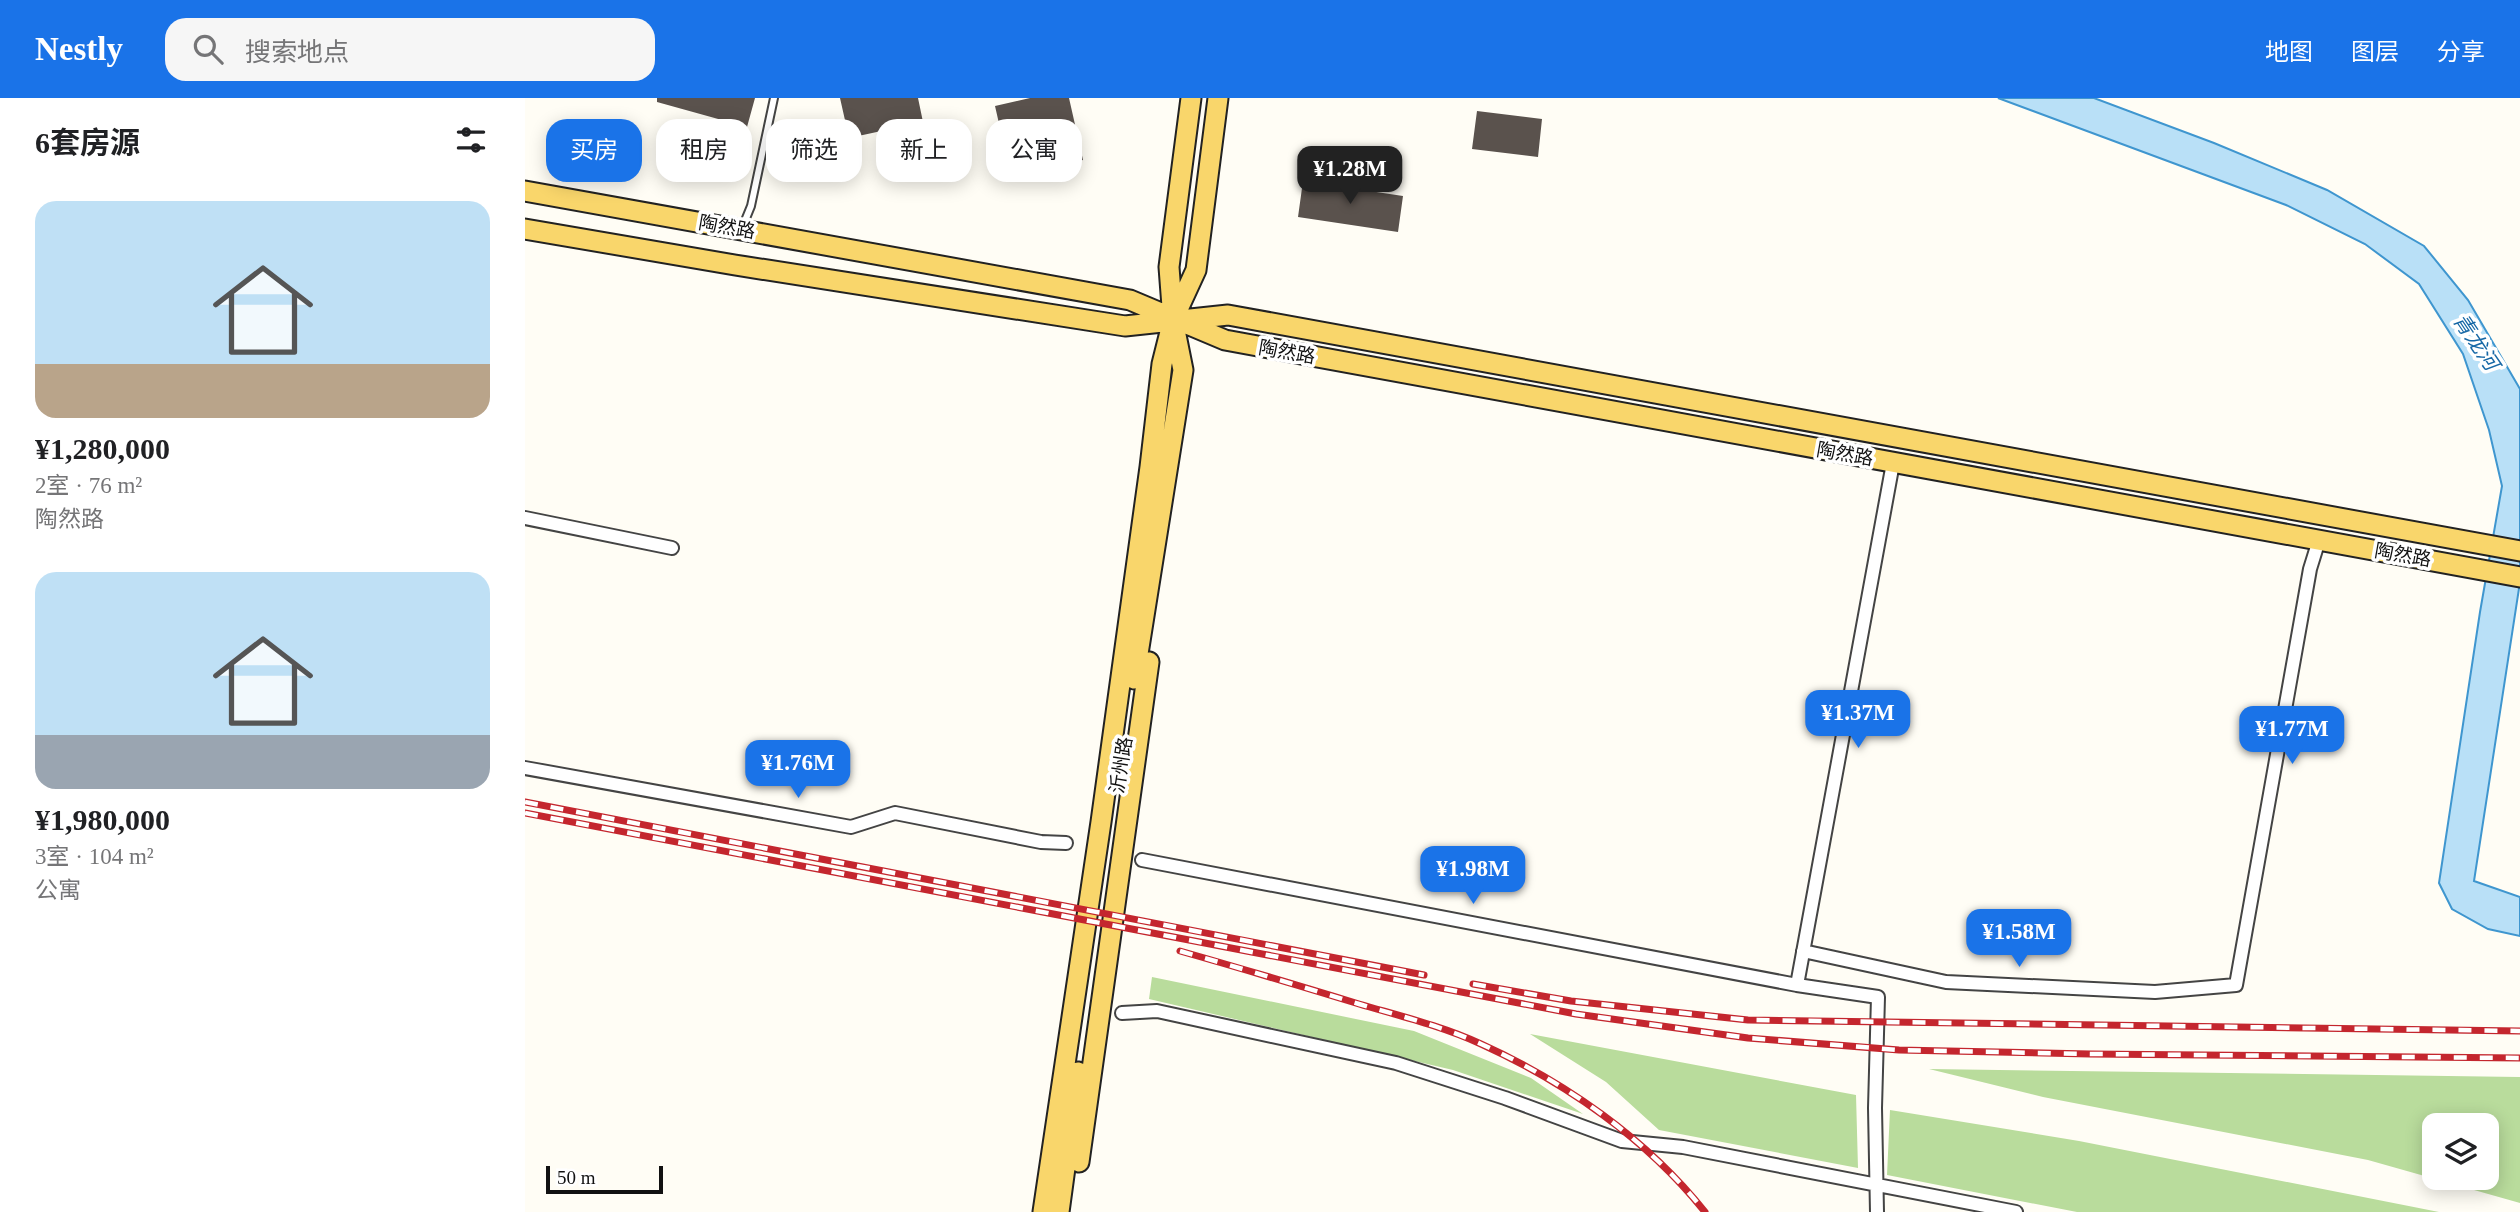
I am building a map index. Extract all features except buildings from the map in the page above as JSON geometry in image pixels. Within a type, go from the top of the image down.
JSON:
[{"type":"main road","name":"沂州路","points":[[1174,320],[1169,267],[1191,98]]},
{"type":"main road","name":"沂州路","points":[[1059,1212],[1158,470],[1161,364],[1174,320],[1196,270],[1218,98]]},
{"type":"main road","name":"陶然路","points":[[525,191],[1130,300],[1225,340],[2520,577]]},
{"type":"main road","name":"陶然路","points":[[525,229],[1125,326],[1228,315],[2520,551]]},
{"type":"main road","points":[[1766,440],[1861,446],[1843,429]]},
{"type":"main road","points":[[1948,473],[1931,455],[2006,458]]},
{"type":"main road","name":"沂州路","points":[[1043,1212],[1158,470]]},
{"type":"main road","points":[[1034,1212],[1137,495],[1158,470]]},
{"type":"main road","points":[[1071,1212],[1170,511],[1158,470]]},
{"type":"street","points":[[1797,985],[1893,463]]},
{"type":"street","points":[[525,518],[672,548]]},
{"type":"street","points":[[1803,951],[1946,982],[2155,992],[2236,985],[2310,569],[2319,540]]},
{"type":"street","points":[[525,768],[852,827],[895,813],[1041,842],[1066,843]]},
{"type":"street","points":[[1142,860],[1797,985],[1878,997],[1875,1108],[1877,1212]]},
{"type":"street","points":[[1122,1013],[1157,1012],[1396,1063],[1505,1098],[1622,1141],[1683,1147],[2016,1212]]},
{"type":"lane","points":[[741,230],[751,206],[774,98]]},
{"type":"green space","points":[[1152,977],[1414,1031],[1531,1078],[1583,1114],[1453,1070],[1149,999]]},
{"type":"green space","points":[[1530,1034],[1856,1095],[1858,1168],[1659,1130],[1606,1082]]},
{"type":"green space","points":[[1929,1069],[2520,1077],[2520,1203],[2474,1190],[2499,1190],[2499,1113],[2422,1113],[2422,1175],[2368,1160],[2043,1097]]},
{"type":"green space","points":[[1890,1110],[2079,1141],[2439,1212],[2077,1212],[1887,1175]]},
{"type":"water","name":"青龙河","points":[[1998,98],[2094,98],[2214,143],[2327,190],[2424,246],[2468,300],[2520,389],[2520,582],[2474,881],[2520,897],[2520,936],[2488,929],[2452,909],[2439,883],[2502,486],[2489,430],[2463,354],[2419,284],[2365,244],[2286,205]]},
{"type":"railway","points":[[525,802],[1424,975]]},
{"type":"railway","points":[[525,813],[1576,1014],[1748,1038],[1899,1050],[2520,1058]]},
{"type":"railway","points":[[1180,951],[1436,1027],[1512,1059],[1573,1095],[1631,1137],[1682,1185],[1705,1212]]},
{"type":"railway","points":[[1473,984],[1571,1001],[1748,1020],[2520,1031]]}]
